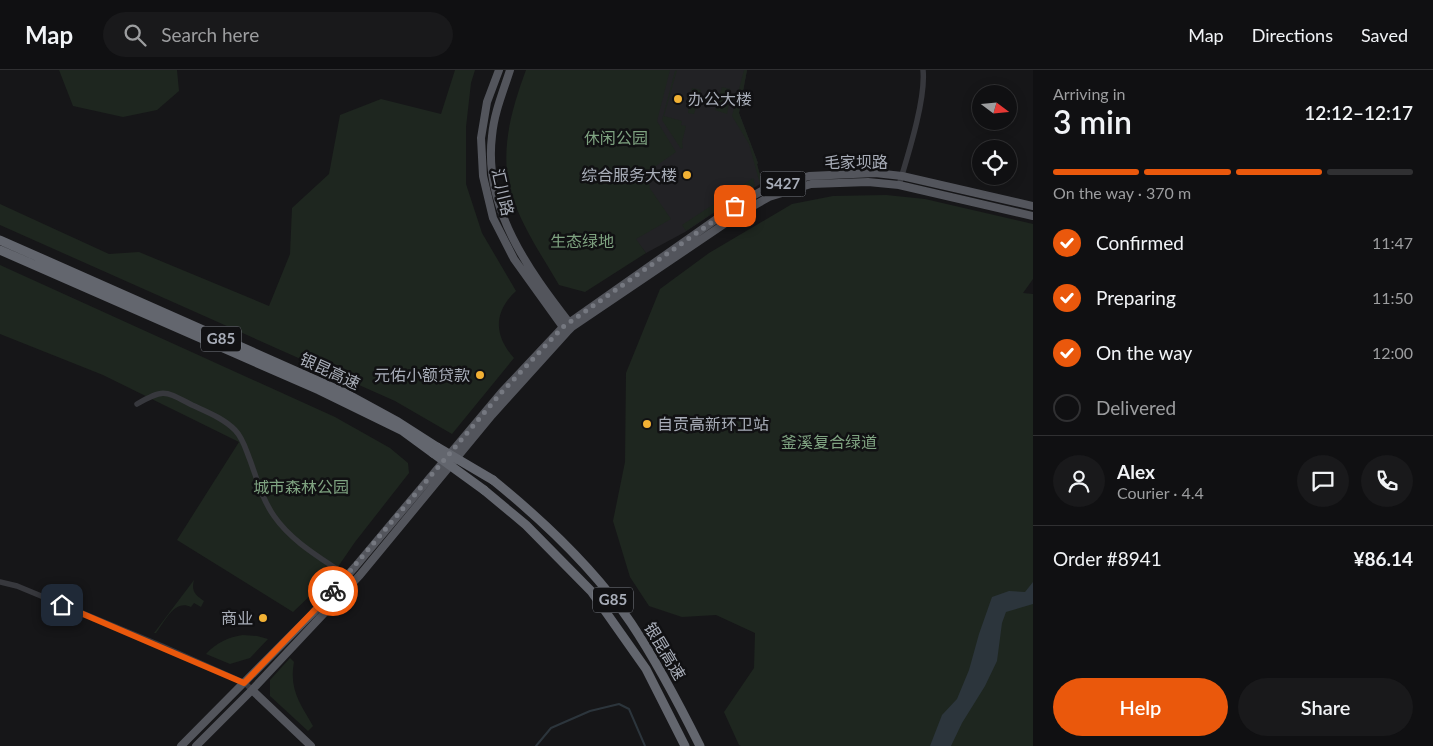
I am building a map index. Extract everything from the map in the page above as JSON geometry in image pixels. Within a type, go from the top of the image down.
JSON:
[{"type":"highway","name":"银昆高速","points":[[0,240],[342,392],[398,422],[526,525],[591,591],[646,669],[685,746]]},
{"type":"highway","name":"银昆高速","points":[[0,250],[319,390],[404,431],[435,450],[493,480],[558,538],[630,621],[666,679],[700,746]]},
{"type":"main road","name":"汇川路","points":[[498,70],[487,102],[481,138],[482,176],[493,218],[514,259],[568,327]]},
{"type":"main road","name":"汇川路","points":[[510,70],[498,106],[492,137],[492,174],[502,216],[522,256],[568,327]]},
{"type":"main road","name":"毛家坝路","points":[[568,327],[735,206],[767,188],[809,176],[875,172],[902,176],[1033,206]]},
{"type":"main road","name":"毛家坝路","points":[[568,327],[739,214],[769,197],[811,184],[868,182],[899,185],[1033,216]]},
{"type":"main road","name":"S427","points":[[181,746],[313,613],[347,576],[501,393],[568,327]]},
{"type":"main road","name":"S427","points":[[196,746],[252,690],[360,575],[492,415],[568,327]]},
{"type":"main road","points":[[252,690],[311,746]]},
{"type":"street","points":[[899,185],[920,104],[924,78],[923,70]]},
{"type":"street","points":[[137,404],[155,393],[164,392],[227,423],[236,431],[244,443],[265,503],[286,532],[347,576]]},
{"type":"street","points":[[0,582],[46,598],[244,683],[252,690]]},
{"type":"shaded area","points":[[585,70],[747,70],[739,113],[758,163],[762,183],[685,232],[646,253],[635,239]]},
{"type":"shaded area","points":[[1033,582],[1033,604],[1006,612],[1002,623],[997,661],[951,746],[930,746],[942,715],[957,699],[969,670],[992,597],[1009,591],[1025,592]]},
{"type":"green space","points":[[59,70],[177,70],[179,91],[157,110],[123,117],[73,106]]},
{"type":"green space","points":[[455,70],[475,70],[471,83],[466,127],[466,184],[482,233],[516,291],[503,307],[499,324],[503,341],[507,350],[514,358],[452,434],[395,401],[0,225],[0,204],[109,254],[139,252],[269,306],[290,254],[292,208],[329,174],[340,115],[381,99],[441,114]]},
{"type":"green space","points":[[526,70],[670,70],[657,121],[676,152],[643,175],[671,219],[636,239],[646,253],[585,292],[559,285],[524,225],[510,187],[506,154],[508,137],[515,103]]},
{"type":"green space","points":[[677,70],[664,116],[682,121],[681,125],[686,126],[682,142],[683,148],[681,149],[662,120],[675,71]]},
{"type":"green space","points":[[744,70],[747,70],[739,113],[758,163],[762,183],[760,184],[749,144],[732,116]]},
{"type":"green space","points":[[722,87],[730,89],[731,92],[727,114],[715,110]]},
{"type":"green space","points":[[692,88],[701,90],[694,114],[688,113],[689,106],[687,106]]},
{"type":"green space","points":[[753,178],[755,186],[736,198],[732,192]]},
{"type":"green space","name":"釜溪复合绿道","points":[[886,195],[925,199],[1033,224],[1033,279],[1023,293],[1033,294],[1033,746],[739,745],[724,712],[754,668],[755,633],[716,615],[682,617],[649,606],[630,577],[613,521],[625,462],[626,373],[660,289],[709,253],[792,204],[833,196]]},
{"type":"green space","points":[[714,204],[717,210],[686,231],[682,225]]},
{"type":"green space","name":"城市森林公园","points":[[0,265],[335,417],[390,448],[408,463],[409,473],[355,542],[333,574],[293,612],[177,540],[239,442],[103,375],[0,334]]},
{"type":"green space","points":[[194,580],[194,592],[204,601],[201,607],[194,603],[191,607],[180,606],[170,613],[156,633],[154,633]]},
{"type":"green space","points":[[243,635],[268,639],[250,658],[230,664],[206,654],[223,641]]},
{"type":"green space","points":[[290,658],[294,662],[294,688],[313,726],[308,731],[270,696],[270,680]]},
{"type":"waterway","points":[[536,746],[551,728],[590,711],[619,704],[629,709],[645,746]]},
{"type":"way so far","points":[[333,591],[501,393],[563,327],[735,206]]},
{"type":"place","name":"办公大楼","points":[[678,99]]},
{"type":"place","name":"综合服务大楼","points":[[687,175]]},
{"type":"place","name":"元佑小额贷款","points":[[480,375]]},
{"type":"place","name":"自贡高新环卫站","points":[[647,424]]},
{"type":"place","name":"商业","points":[[263,618]]},
{"type":"route","points":[[62,605],[162,646],[244,683],[333,591]]},
{"type":"park label","name":"休闲公园","points":[[616,138]]},
{"type":"park label","name":"生态绿地","points":[[582,241]]}]
